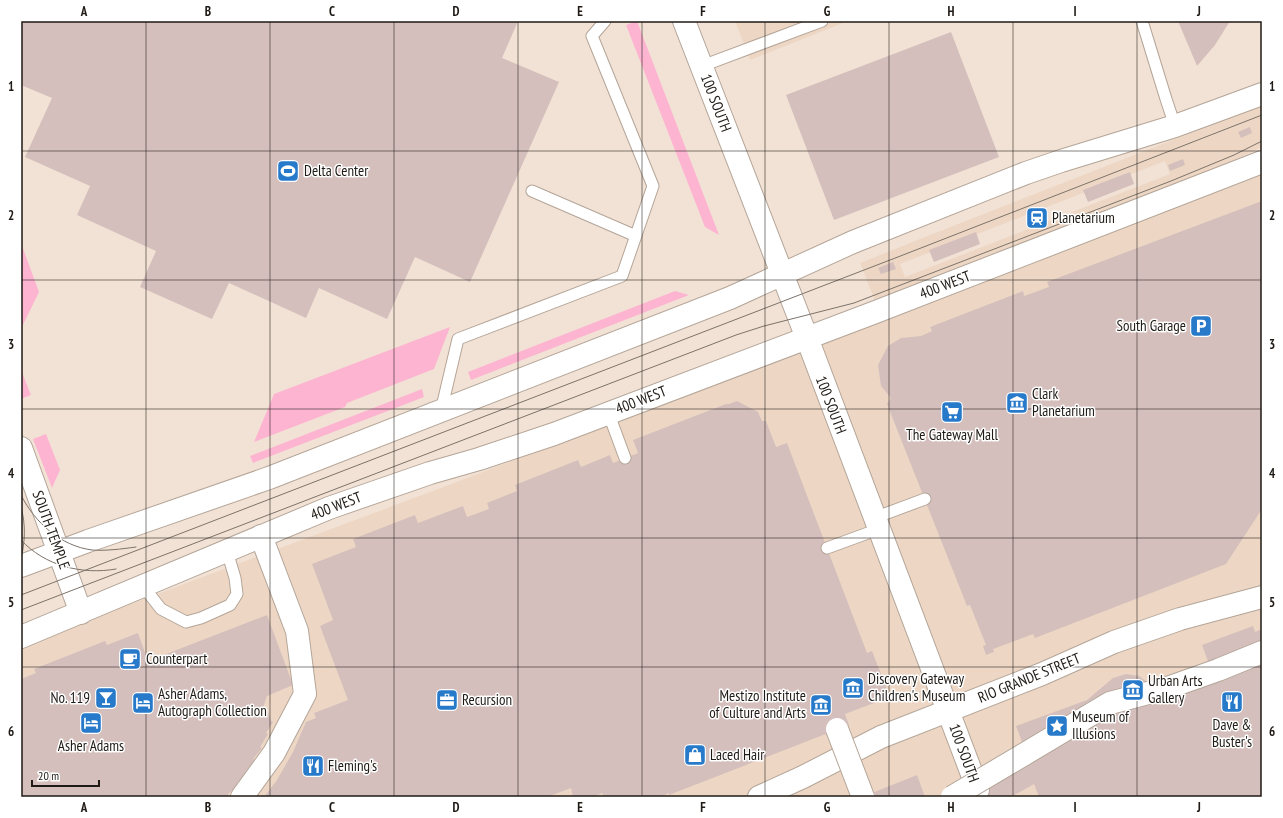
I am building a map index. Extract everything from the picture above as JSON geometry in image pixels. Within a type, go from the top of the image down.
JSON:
[{"type":"street","name":"100 SOUTH","points":[[684,21],[807,338],[978,790]]},
{"type":"street","points":[[21,566],[262,480],[442,411],[730,298],[782,276],[853,242],[1026,173],[1176,126],[1262,94]]},
{"type":"street","name":"400 WEST","points":[[23,632],[81,612],[329,508],[554,434],[1262,162]]},
{"type":"street","name":"SOUTH TEMPLE","points":[[21,448],[81,612]]},
{"type":"street","points":[[242,797],[274,752],[306,694],[297,631],[261,536]]},
{"type":"street","name":"RIO GRANDE STREET","points":[[759,797],[803,777],[881,737],[1042,674],[1114,642],[1180,619],[1262,597]]},
{"type":"street","points":[[952,797],[1110,703],[1167,688],[1218,670],[1262,652]]},
{"type":"street","points":[[837,729],[863,797]]},
{"type":"lane","points":[[442,411],[458,339],[622,276],[652,186],[592,36],[605,21]]},
{"type":"lane","points":[[702,66],[822,21]]},
{"type":"lane","points":[[1142,21],[1176,126]]},
{"type":"lane","points":[[532,191],[636,236]]},
{"type":"lane","points":[[608,412],[625,458]]},
{"type":"lane","points":[[827,548],[925,499]]},
{"type":"lane","points":[[143,586],[161,609],[186,622],[200,618],[230,605],[237,594],[236,578],[227,551]]},
{"type":"shaded area","points":[[637,21],[719,235],[705,227],[626,25]]},
{"type":"shaded area","points":[[735,21],[848,21],[750,60]]},
{"type":"shaded area","points":[[1262,105],[1262,147],[1239,158],[1084,221],[875,301],[860,263]],"holes":[[[1165,161],[1170,174],[905,277],[900,264]]]},
{"type":"shaded area","name":"The Gateway Mall","points":[[1262,175],[1262,797],[21,797],[21,645],[438,489]]},
{"type":"shaded area","points":[[21,243],[39,292],[21,329]]},
{"type":"shaded area","points":[[675,291],[689,295],[471,380],[468,372]]},
{"type":"shaded area","points":[[450,327],[434,369],[347,403],[345,407],[254,442],[274,394]]},
{"type":"shaded area","points":[[21,370],[31,395],[21,399]]},
{"type":"shaded area","points":[[422,389],[424,397],[253,463],[250,456]]},
{"type":"shaded area","points":[[46,434],[60,470],[52,488],[33,439]]},
{"type":"building","name":"Delta Center","points":[[21,21],[518,21],[502,58],[559,82],[470,282],[415,257],[387,319],[319,288],[306,318],[229,283],[212,319],[140,287],[156,251],[77,215],[90,186],[25,157],[52,98],[21,85]]},
{"type":"building","points":[[1178,21],[1230,21],[1215,45],[1197,66]]},
{"type":"building","points":[[951,32],[999,157],[834,220],[786,95]]},
{"type":"building","points":[[1250,127],[1252,133],[1241,138],[1238,132]]},
{"type":"building","points":[[1183,159],[1185,165],[1170,171],[1168,165]]},
{"type":"building","points":[[1130,172],[1134,184],[1088,202],[1083,190]]},
{"type":"building","points":[[1262,201],[1262,509],[1226,564],[1035,638],[1033,634],[993,649],[994,652],[986,655],[983,646],[986,645],[970,605],[967,606],[887,404],[891,398],[881,386],[878,365],[888,346],[901,338],[921,336],[932,331],[930,327],[1023,291],[1024,296],[1049,287],[1047,282]]},
{"type":"building","points":[[976,232],[980,244],[934,262],[929,250]]},
{"type":"building","points":[[893,262],[896,269],[881,274],[878,268]]},
{"type":"building","points":[[737,401],[758,412],[762,421],[766,421],[776,447],[787,443],[867,653],[872,651],[890,697],[845,714],[849,725],[669,795],[669,793],[660,797],[604,797],[602,793],[593,797],[573,797],[571,788],[547,797],[264,797],[277,780],[293,752],[306,722],[316,718],[314,713],[348,700],[320,626],[333,620],[312,564],[356,547],[353,539],[415,515],[418,523],[463,506],[467,517],[489,509],[487,503],[517,491],[515,485],[578,460],[581,467],[610,455],[613,463],[638,453],[633,440]]},
{"type":"building","name":"Asher Adams, Autograph Collection","points":[[267,615],[293,685],[267,696],[261,713],[268,711],[271,721],[273,722],[260,747],[262,748],[253,759],[255,760],[246,771],[247,773],[237,783],[239,785],[228,794],[229,796],[21,797],[21,679],[36,673],[34,669],[105,641],[107,645],[138,633],[148,661]]},
{"type":"building","points":[[1253,626],[1255,632],[1262,629],[1262,797],[1039,797],[1034,784],[1011,797],[966,797],[1024,747],[1016,726],[1087,700],[1113,678],[1126,674],[1139,676],[1151,685],[1209,664],[1202,645]]},
{"type":"building","points":[[917,775],[925,797],[868,797],[867,795]]},
{"type":"tram line","points":[[21,595],[1262,115]]},
{"type":"tram line","points":[[21,610],[736,335],[764,326],[854,303],[1171,181],[1234,155],[1262,141]]},
{"type":"tram line","points":[[21,495],[41,524],[50,532],[70,544],[92,550],[136,547]]},
{"type":"tram line","points":[[21,507],[24,520],[21,559]]},
{"type":"tram line","points":[[21,540],[41,556],[65,566],[90,571],[116,569]]},
{"type":"place","name":"Delta Center","points":[[288,171]]},
{"type":"place","name":"Planetarium","points":[[1037,218]]},
{"type":"place","name":"South Garage","points":[[1201,326]]},
{"type":"place","name":"Clark Planetarium","points":[[1017,403]]},
{"type":"place","name":"The Gateway Mall","points":[[952,412]]},
{"type":"place","name":"Counterpart","points":[[130,659]]},
{"type":"place","name":"Discovery Gateway Children's Museum","points":[[853,688]]},
{"type":"place","name":"Urban Arts Gallery","points":[[1133,690]]},
{"type":"place","name":"No. 119","points":[[106,698]]},
{"type":"place","name":"Recursion","points":[[447,700]]},
{"type":"place","name":"Dave & Buster's","points":[[1232,702]]},
{"type":"place","name":"Asher Adams, Autograph Collection","points":[[143,703]]},
{"type":"place","name":"Mestizo Institute of Culture and Arts","points":[[821,705]]},
{"type":"place","name":"Asher Adams","points":[[91,723]]},
{"type":"place","name":"Museum of Illusions","points":[[1057,726]]},
{"type":"place","name":"Laced Hair","points":[[695,755]]},
{"type":"place","name":"Fleming's","points":[[313,766]]}]
